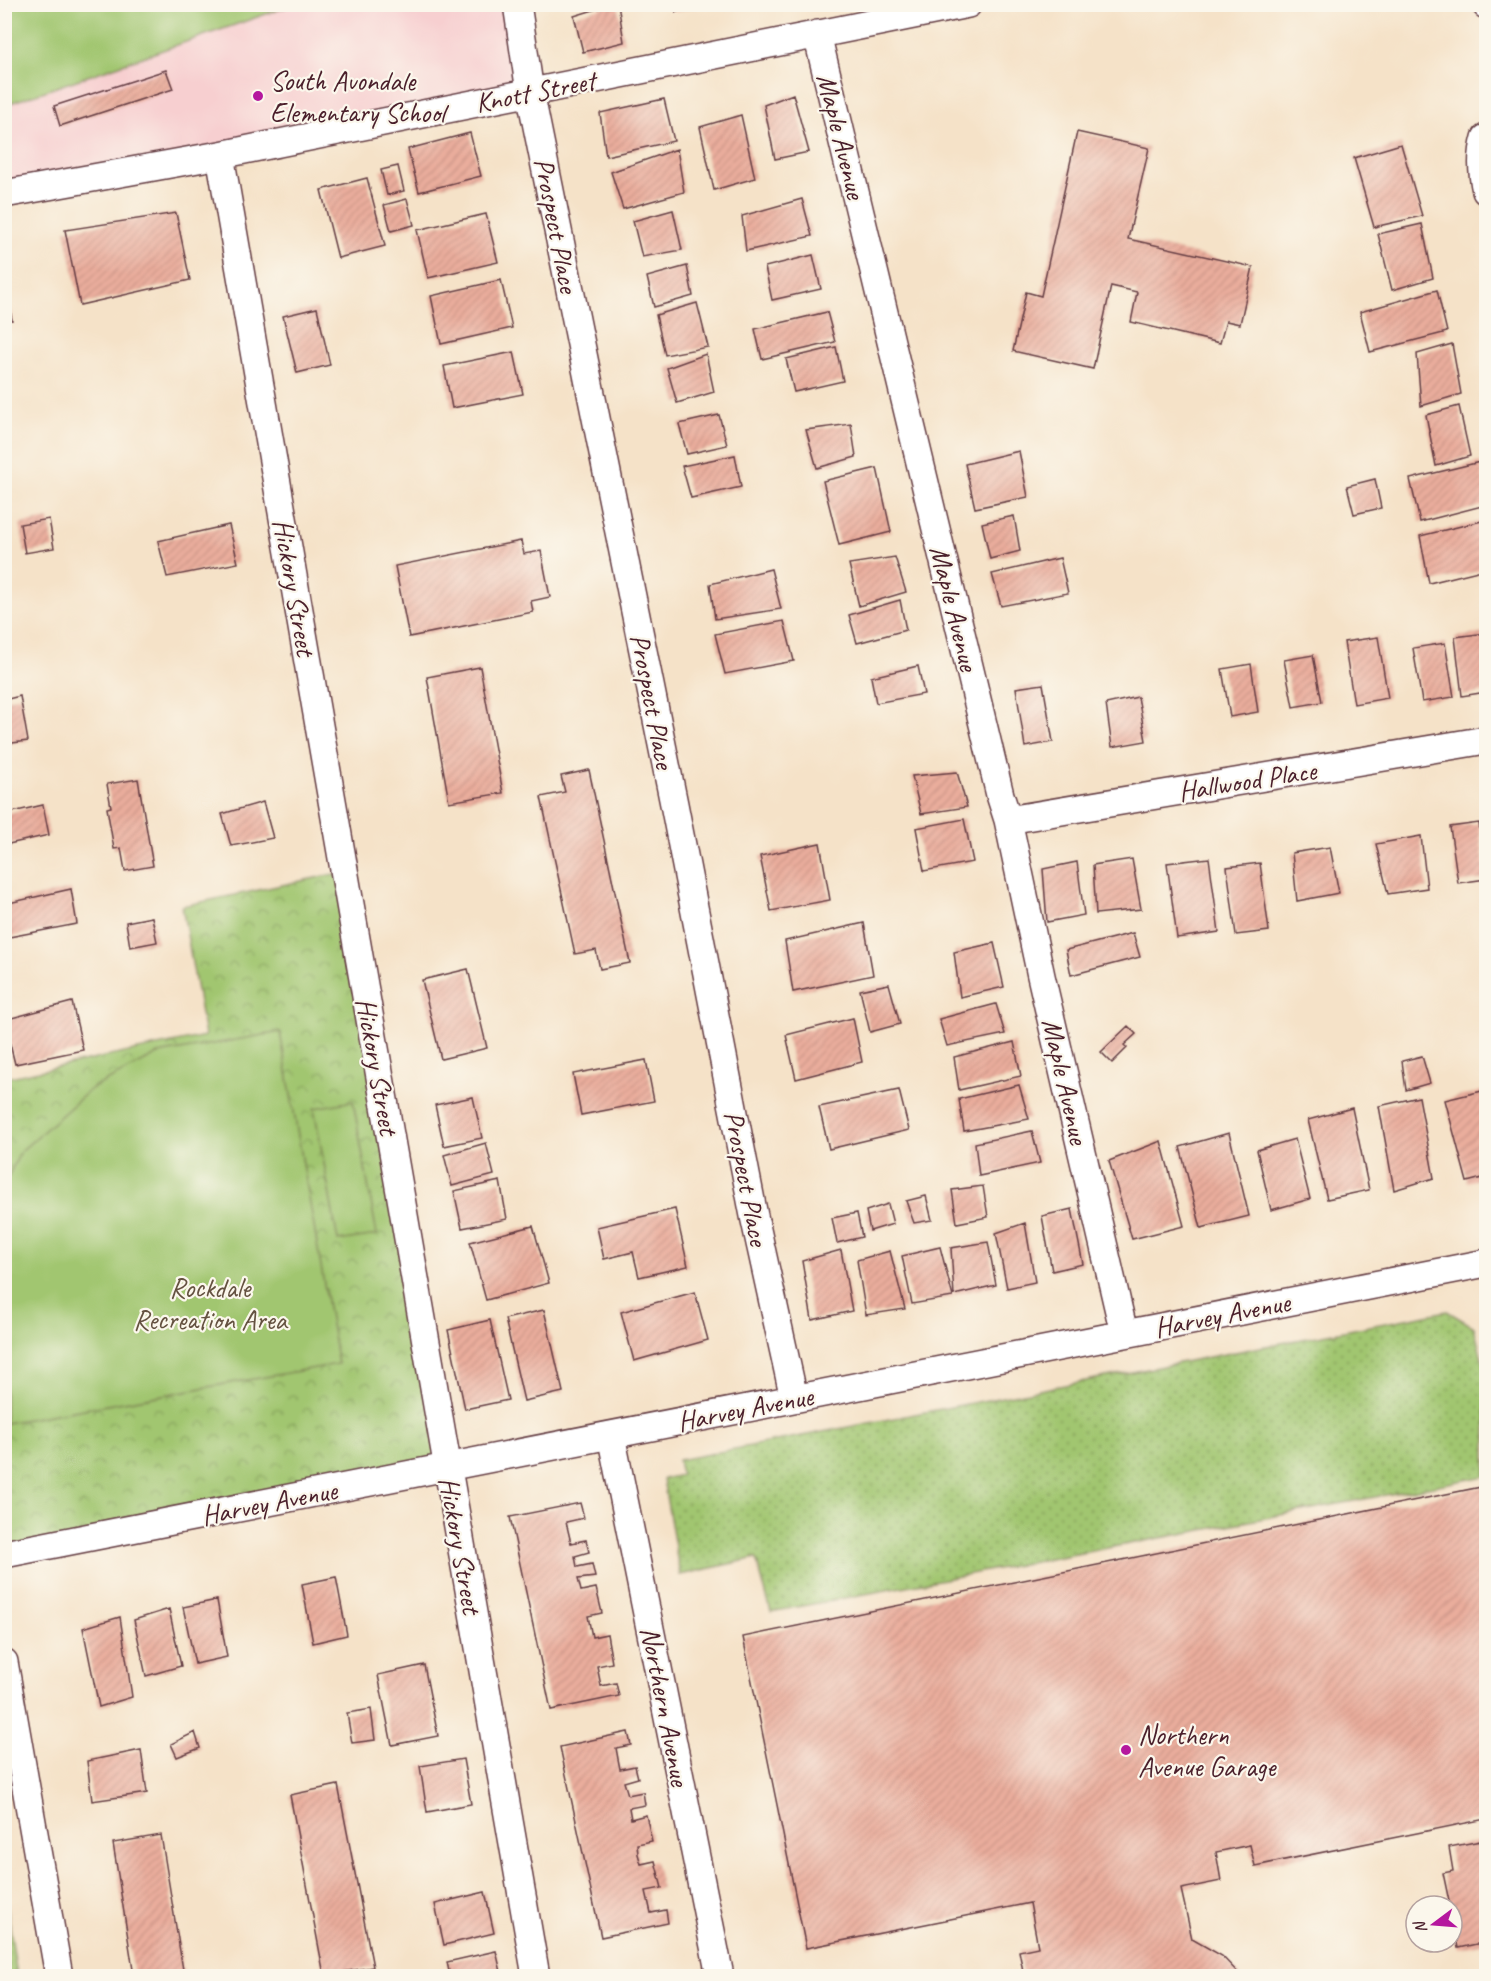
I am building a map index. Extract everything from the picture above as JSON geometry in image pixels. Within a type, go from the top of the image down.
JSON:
[{"type":"street","name":"Prospect Place","points":[[517,4],[530,92],[674,804],[754,1216],[794,1398]]},
{"type":"street","name":"Maple Avenue","points":[[968,4],[817,34],[1000,795],[1008,820],[1041,976],[1124,1333]]},
{"type":"street","name":"Knott Street","points":[[4,194],[220,155],[817,34]]},
{"type":"street","points":[[1486,138],[1483,176],[1486,191]]},
{"type":"street","name":"Hickory Street","points":[[220,155],[536,1977]]},
{"type":"street","name":"Hallwood Place","points":[[1008,820],[1486,740]]},
{"type":"street","name":"Harvey Avenue","points":[[4,1554],[1486,1263]]},
{"type":"street","name":"Northern Avenue","points":[[611,1435],[720,1977]]},
{"type":"street","points":[[4,1662],[59,1977]]},
{"type":"shaded area","name":"South Avondale Elementary School","points":[[5,5],[517,5],[530,92],[5,194]]},
{"type":"green space","points":[[5,4],[292,4],[292,5],[5,105]]},
{"type":"green space","name":"Rockdale Recreation Area","points":[[344,872],[448,1468],[5,1554],[5,1078],[205,1036],[182,906]]},
{"type":"green space","points":[[280,1032],[338,1364],[5,1423],[5,1183],[21,1151],[91,1089],[158,1054]]},
{"type":"green space","points":[[353,1101],[377,1235],[338,1241],[314,1108]]},
{"type":"green space","points":[[1447,1311],[1474,1327],[1486,1374],[1486,1476],[771,1612],[756,1558],[680,1575],[663,1479],[681,1475],[678,1460]]},
{"type":"green space","points":[[5,1892],[17,1976],[5,1976]]},
{"type":"building","points":[[618,4],[624,42],[583,52],[574,16]]},
{"type":"building","points":[[674,4],[707,4],[707,5],[676,12]]},
{"type":"building","points":[[166,70],[173,89],[60,126],[54,106]]},
{"type":"building","points":[[793,94],[809,152],[775,159],[764,105]]},
{"type":"building","points":[[664,99],[674,141],[606,156],[600,113]]},
{"type":"building","points":[[741,115],[755,178],[714,190],[700,127]]},
{"type":"building","points":[[1077,132],[1149,148],[1128,239],[1253,267],[1240,324],[1226,321],[1220,343],[1131,322],[1137,292],[1111,286],[1093,369],[1013,351],[1026,292],[1041,296]]},
{"type":"building","points":[[470,133],[481,176],[419,192],[408,149]]},
{"type":"building","points":[[1401,144],[1422,216],[1374,227],[1354,158]]},
{"type":"building","points":[[677,149],[684,192],[623,209],[611,172]]},
{"type":"building","points":[[398,166],[404,191],[387,195],[381,170]]},
{"type":"building","points":[[367,178],[385,246],[338,258],[321,190]]},
{"type":"building","points":[[407,199],[414,225],[391,231],[384,205]]},
{"type":"building","points":[[802,199],[812,236],[746,251],[742,216]]},
{"type":"building","points":[[673,210],[682,250],[642,257],[633,221]]},
{"type":"building","points":[[176,213],[190,280],[80,305],[65,230]]},
{"type":"building","points":[[486,214],[498,262],[428,278],[417,230]]},
{"type":"building","points":[[1422,224],[1433,278],[1392,290],[1378,234]]},
{"type":"building","points":[[813,255],[821,289],[772,300],[765,267]]},
{"type":"building","points":[[687,266],[693,296],[654,307],[647,277]]},
{"type":"building","points":[[501,280],[512,328],[441,344],[431,296]]},
{"type":"building","points":[[6,287],[12,320],[4,321],[4,288]]},
{"type":"building","points":[[1437,290],[1447,332],[1370,352],[1360,312]]},
{"type":"building","points":[[697,303],[708,347],[665,355],[656,315]]},
{"type":"building","points":[[317,308],[330,365],[297,373],[283,316]]},
{"type":"building","points":[[827,312],[835,342],[762,359],[755,329]]},
{"type":"building","points":[[1452,344],[1461,394],[1421,406],[1417,354]]},
{"type":"building","points":[[836,347],[843,381],[794,392],[786,359]]},
{"type":"building","points":[[514,352],[523,394],[452,408],[444,366]]},
{"type":"building","points":[[706,354],[714,392],[677,403],[667,368]]},
{"type":"building","points":[[1459,406],[1470,456],[1436,466],[1426,415]]},
{"type":"building","points":[[719,415],[727,445],[687,454],[679,424]]},
{"type":"building","points":[[851,424],[856,457],[817,468],[806,430]]},
{"type":"building","points":[[1019,451],[1028,497],[975,508],[965,464]]},
{"type":"building","points":[[735,455],[741,487],[691,498],[682,466]]},
{"type":"building","points":[[1480,462],[1486,491],[1486,505],[1420,522],[1410,479]]},
{"type":"building","points":[[877,468],[891,532],[839,545],[823,481]]},
{"type":"building","points":[[1375,479],[1381,508],[1354,514],[1347,486]]},
{"type":"building","points":[[1014,516],[1020,551],[990,559],[982,523]]},
{"type":"building","points":[[49,519],[54,548],[25,553],[20,524]]},
{"type":"building","points":[[1486,520],[1486,569],[1429,583],[1420,536]]},
{"type":"building","points":[[229,525],[238,563],[167,577],[158,541]]},
{"type":"building","points":[[521,541],[524,554],[541,551],[550,597],[531,601],[533,612],[409,637],[395,566]]},
{"type":"building","points":[[895,557],[906,592],[859,606],[849,564]]},
{"type":"building","points":[[1060,558],[1068,593],[1001,606],[992,574]]},
{"type":"building","points":[[771,569],[781,609],[715,619],[710,584]]},
{"type":"building","points":[[900,600],[906,630],[857,643],[849,615]]},
{"type":"building","points":[[784,621],[794,661],[725,674],[715,634]]},
{"type":"building","points":[[1486,633],[1486,692],[1462,696],[1455,637]]},
{"type":"building","points":[[1378,637],[1388,698],[1354,704],[1344,642]]},
{"type":"building","points":[[1445,643],[1454,697],[1422,702],[1413,648]]},
{"type":"building","points":[[1313,655],[1322,702],[1293,707],[1284,660]]},
{"type":"building","points":[[1251,664],[1258,712],[1230,717],[1222,669]]},
{"type":"building","points":[[918,666],[924,694],[876,703],[871,677]]},
{"type":"building","points":[[480,667],[503,793],[449,802],[427,677]]},
{"type":"building","points":[[1043,684],[1053,742],[1025,747],[1016,688]]},
{"type":"building","points":[[20,696],[28,741],[4,744],[4,700]]},
{"type":"building","points":[[1138,697],[1146,741],[1112,747],[1106,704]]},
{"type":"building","points":[[589,770],[630,963],[600,969],[596,950],[575,954],[541,797],[565,792],[561,776]]},
{"type":"building","points":[[957,772],[967,807],[921,814],[912,776]]},
{"type":"building","points":[[138,779],[153,866],[125,871],[121,848],[114,849],[107,808],[111,807],[107,784]]},
{"type":"building","points":[[263,802],[273,838],[231,846],[222,814]]},
{"type":"building","points":[[43,805],[49,835],[4,845],[4,814]]},
{"type":"building","points":[[964,819],[973,862],[924,871],[916,828]]},
{"type":"building","points":[[1479,823],[1486,879],[1458,883],[1450,827]]},
{"type":"building","points":[[1421,836],[1427,888],[1388,894],[1376,844]]},
{"type":"building","points":[[820,843],[830,900],[771,911],[760,856]]},
{"type":"building","points":[[1330,847],[1339,893],[1297,901],[1292,853]]},
{"type":"building","points":[[1209,858],[1219,932],[1177,938],[1167,863]]},
{"type":"building","points":[[1132,859],[1141,909],[1096,914],[1093,865]]},
{"type":"building","points":[[1077,862],[1084,915],[1047,922],[1043,869]]},
{"type":"building","points":[[1260,863],[1269,931],[1236,935],[1227,867]]},
{"type":"building","points":[[71,889],[77,924],[4,938],[4,904]]},
{"type":"building","points":[[152,917],[157,942],[130,947],[126,922]]},
{"type":"building","points":[[864,923],[873,975],[793,992],[785,941]]},
{"type":"building","points":[[1133,933],[1140,957],[1071,975],[1066,950]]},
{"type":"building","points":[[994,943],[1004,987],[960,997],[954,952]]},
{"type":"building","points":[[468,969],[487,1048],[441,1059],[422,980]]},
{"type":"building","points":[[889,984],[900,1024],[870,1032],[860,990]]},
{"type":"building","points":[[72,1002],[83,1050],[15,1064],[4,1020]]},
{"type":"building","points":[[996,1004],[1005,1034],[947,1046],[939,1019]]},
{"type":"building","points":[[853,1018],[862,1062],[796,1079],[786,1035]]},
{"type":"building","points":[[1128,1026],[1136,1034],[1124,1045],[1127,1048],[1112,1063],[1101,1052]]},
{"type":"building","points":[[1014,1042],[1021,1076],[959,1090],[954,1057]]},
{"type":"building","points":[[1422,1056],[1430,1083],[1406,1090],[1402,1061]]},
{"type":"building","points":[[646,1060],[654,1101],[581,1115],[573,1074]]},
{"type":"building","points":[[1019,1085],[1029,1119],[964,1131],[959,1099]]},
{"type":"building","points":[[899,1090],[909,1130],[829,1149],[819,1107]]},
{"type":"building","points":[[1486,1090],[1486,1177],[1467,1182],[1445,1100]]},
{"type":"building","points":[[473,1097],[482,1138],[444,1146],[435,1105]]},
{"type":"building","points":[[1419,1097],[1434,1178],[1394,1190],[1379,1106]]},
{"type":"building","points":[[1352,1108],[1369,1190],[1327,1199],[1308,1120]]},
{"type":"building","points":[[1032,1131],[1040,1163],[979,1176],[975,1143]]},
{"type":"building","points":[[1229,1133],[1249,1216],[1201,1228],[1180,1147]]},
{"type":"building","points":[[1295,1139],[1310,1199],[1271,1210],[1257,1150]]},
{"type":"building","points":[[1161,1141],[1184,1226],[1132,1239],[1109,1161]]},
{"type":"building","points":[[486,1143],[494,1175],[452,1186],[444,1155]]},
{"type":"building","points":[[500,1181],[507,1219],[462,1228],[454,1191]]},
{"type":"building","points":[[983,1186],[988,1217],[957,1223],[952,1190]]},
{"type":"building","points":[[926,1196],[932,1220],[914,1223],[906,1201]]},
{"type":"building","points":[[888,1204],[893,1224],[870,1231],[866,1211]]},
{"type":"building","points":[[675,1209],[688,1266],[639,1277],[633,1252],[604,1259],[597,1227]]},
{"type":"building","points":[[1072,1209],[1083,1264],[1052,1271],[1042,1216]]},
{"type":"building","points":[[857,1213],[862,1237],[837,1243],[832,1218]]},
{"type":"building","points":[[1025,1223],[1035,1282],[1007,1288],[996,1233]]},
{"type":"building","points":[[533,1226],[549,1283],[486,1300],[470,1242]]},
{"type":"building","points":[[988,1242],[996,1285],[954,1295],[951,1248]]},
{"type":"building","points":[[940,1247],[953,1297],[912,1304],[902,1256]]},
{"type":"building","points":[[841,1250],[852,1311],[812,1320],[802,1261]]},
{"type":"building","points":[[890,1251],[905,1309],[866,1315],[857,1260]]},
{"type":"building","points":[[695,1292],[708,1340],[634,1361],[621,1312]]},
{"type":"building","points":[[544,1310],[563,1392],[524,1401],[505,1319]]},
{"type":"building","points":[[490,1320],[508,1400],[465,1409],[448,1330]]},
{"type":"building","name":"Northern Avenue Garage","points":[[1486,1486],[1486,1819],[1255,1866],[1250,1845],[1216,1852],[1221,1881],[1181,1889],[1192,1939],[1222,1956],[1241,1976],[1024,1976],[1019,1951],[1038,1947],[1030,1903],[806,1948],[743,1637]]},
{"type":"building","points":[[580,1503],[584,1518],[566,1522],[571,1543],[586,1540],[589,1552],[575,1556],[577,1567],[592,1564],[595,1577],[578,1579],[581,1591],[596,1588],[602,1613],[588,1616],[592,1637],[607,1634],[612,1663],[597,1666],[601,1686],[616,1683],[619,1696],[551,1710],[510,1517]]},
{"type":"building","points":[[336,1577],[347,1635],[313,1643],[302,1584]]},
{"type":"building","points":[[217,1600],[227,1657],[195,1664],[183,1607]]},
{"type":"building","points":[[169,1609],[181,1666],[146,1676],[134,1620]]},
{"type":"building","points":[[120,1617],[132,1697],[99,1707],[83,1628]]},
{"type":"building","points":[[424,1665],[438,1736],[392,1745],[378,1675]]},
{"type":"building","points":[[371,1709],[375,1740],[352,1743],[347,1713]]},
{"type":"building","points":[[195,1732],[200,1748],[177,1757],[171,1744]]},
{"type":"building","points":[[628,1732],[631,1745],[616,1748],[620,1769],[635,1766],[638,1778],[624,1782],[628,1795],[643,1792],[645,1805],[629,1808],[631,1819],[646,1815],[652,1841],[637,1844],[638,1854],[641,1864],[655,1861],[662,1888],[646,1891],[651,1913],[666,1910],[668,1923],[601,1937],[560,1747]]},
{"type":"building","points":[[141,1750],[147,1793],[92,1801],[87,1761]]},
{"type":"building","points":[[463,1759],[471,1804],[427,1812],[420,1766]]},
{"type":"building","points":[[338,1785],[373,1967],[324,1975],[290,1795]]},
{"type":"building","points":[[161,1835],[184,1976],[134,1976],[113,1843]]},
{"type":"building","points":[[1486,1840],[1486,1942],[1464,1947],[1464,1894],[1447,1894],[1443,1873],[1453,1871],[1449,1847]]},
{"type":"building","points":[[485,1892],[494,1933],[444,1945],[435,1904]]},
{"type":"building","points":[[496,1951],[502,1976],[450,1976],[447,1962]]},
{"type":"place","name":"South Avondale Elementary School","points":[[258,96]]},
{"type":"place","name":"Northern Avenue Garage","points":[[1126,1750]]}]
